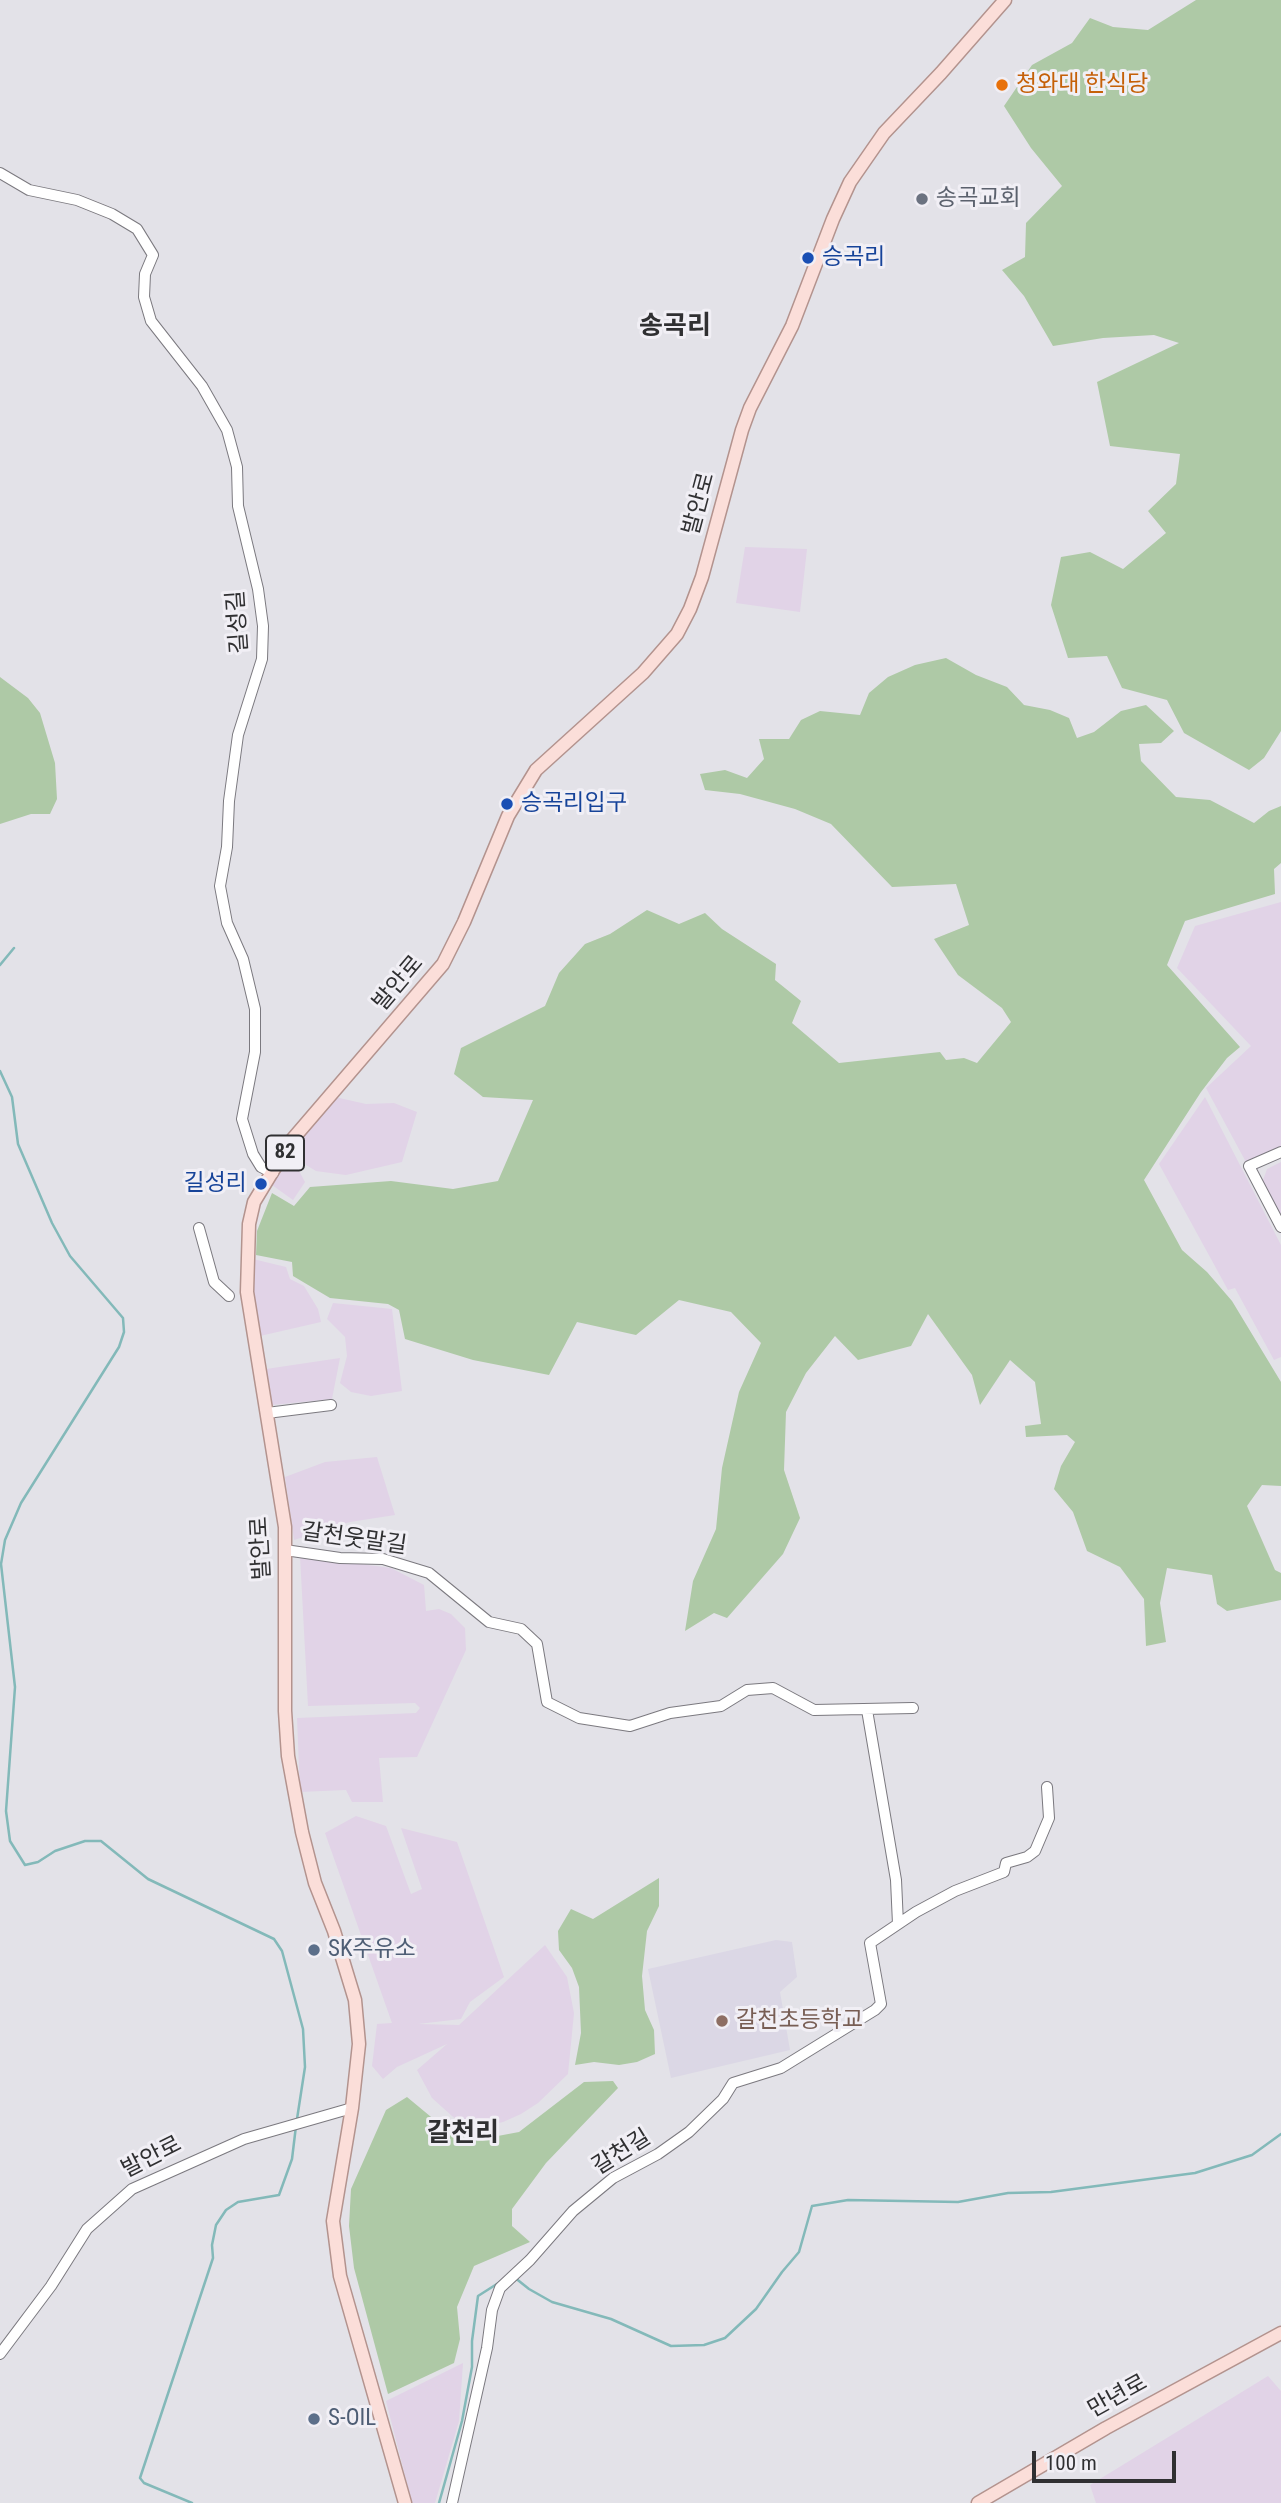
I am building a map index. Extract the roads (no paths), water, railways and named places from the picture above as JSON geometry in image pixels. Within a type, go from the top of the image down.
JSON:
[{"type":"main road","name":"발안로","points":[[405,2503],[340,2276],[333,2221],[352,2108],[359,2044],[355,2000],[334,1931],[315,1883],[302,1832],[288,1756],[285,1711],[285,1527],[247,1292],[249,1237],[254,1202],[291,1141],[314,1112],[443,964],[464,922],[508,816],[536,769],[643,673],[677,634],[702,577],[741,430],[792,326],[850,182],[884,133],[1005,0]]},
{"type":"main road","name":"만년로","points":[[978,2503],[1106,2428],[1281,2333]]},
{"type":"street","name":"길성길","points":[[0,173],[29,190],[77,200],[112,214],[137,229],[153,255],[145,274],[144,297],[151,321],[202,386],[227,430],[237,467],[238,506],[258,589],[263,626],[262,659],[237,735],[229,801],[228,847],[220,886],[226,923],[243,959],[255,1009],[255,1052],[242,1119],[253,1154],[261,1167],[273,1173]]},
{"type":"street","points":[[1281,1152],[1250,1166],[1281,1227]]},
{"type":"street","points":[[199,1228],[214,1282],[229,1296]]},
{"type":"street","points":[[267,1413],[331,1405]]},
{"type":"street","name":"갈천웃말길","points":[[285,1550],[340,1558],[383,1559],[429,1573],[489,1622],[521,1629],[537,1644],[547,1702],[579,1718],[630,1726],[670,1713],[721,1706],[747,1690],[773,1688],[814,1710],[913,1708]]},
{"type":"street","points":[[867,1710],[896,1880],[898,1923]]},
{"type":"street","name":"갈천길","points":[[453,2503],[482,2371],[492,2310],[500,2288],[530,2260],[573,2211],[613,2178],[658,2154],[689,2132],[723,2099],[733,2083],[781,2068],[875,2010],[881,2004],[870,1943],[898,1923],[955,1891],[1004,1872],[1006,1863],[1035,1852],[1049,1818],[1047,1787]]},
{"type":"street","name":"발안로","points":[[0,2354],[51,2286],[87,2229],[132,2189],[233,2143],[352,2108]]},
{"type":"waterway","points":[[0,965],[14,948]]},
{"type":"waterway","points":[[0,1071],[12,1097],[18,1144],[52,1223],[70,1256],[123,1318],[124,1332],[119,1347],[21,1503],[5,1540],[1,1564],[15,1687],[6,1811],[10,1841],[25,1865],[85,1841],[101,1841],[148,1879],[274,1939],[282,1951],[303,2029],[305,2067],[297,2119]]},
{"type":"waterway","points":[[192,2503],[144,2483],[140,2478],[213,2258],[212,2245],[216,2225],[226,2210],[238,2202],[279,2195],[292,2159],[296,2126]]},
{"type":"waterway","points":[[514,2277],[552,2302],[611,2319],[671,2346],[704,2345],[725,2338],[756,2309],[799,2252],[812,2206],[848,2200],[958,2202],[1008,2193],[1051,2192],[1195,2173],[1252,2155],[1281,2134]]},
{"type":"waterway","points":[[439,2503],[462,2421],[472,2367],[472,2341],[478,2296],[500,2282]]},
{"type":"place","name":"청와대 한식당","points":[[1002,85]]},
{"type":"place","name":"송곡교회","points":[[922,199]]},
{"type":"place","name":"승곡리","points":[[808,258]]},
{"type":"place","name":"승곡리입구","points":[[507,804]]},
{"type":"place","name":"길성리","points":[[261,1184]]},
{"type":"place","name":"SK주유소","points":[[314,1950]]},
{"type":"place","name":"갈천초등학교","points":[[722,2021]]},
{"type":"place","name":"S-OIL","points":[[314,2419]]},
{"type":"district","name":"송곡리","points":[[675,327]]},
{"type":"district","name":"갈천리","points":[[463,2134]]}]
